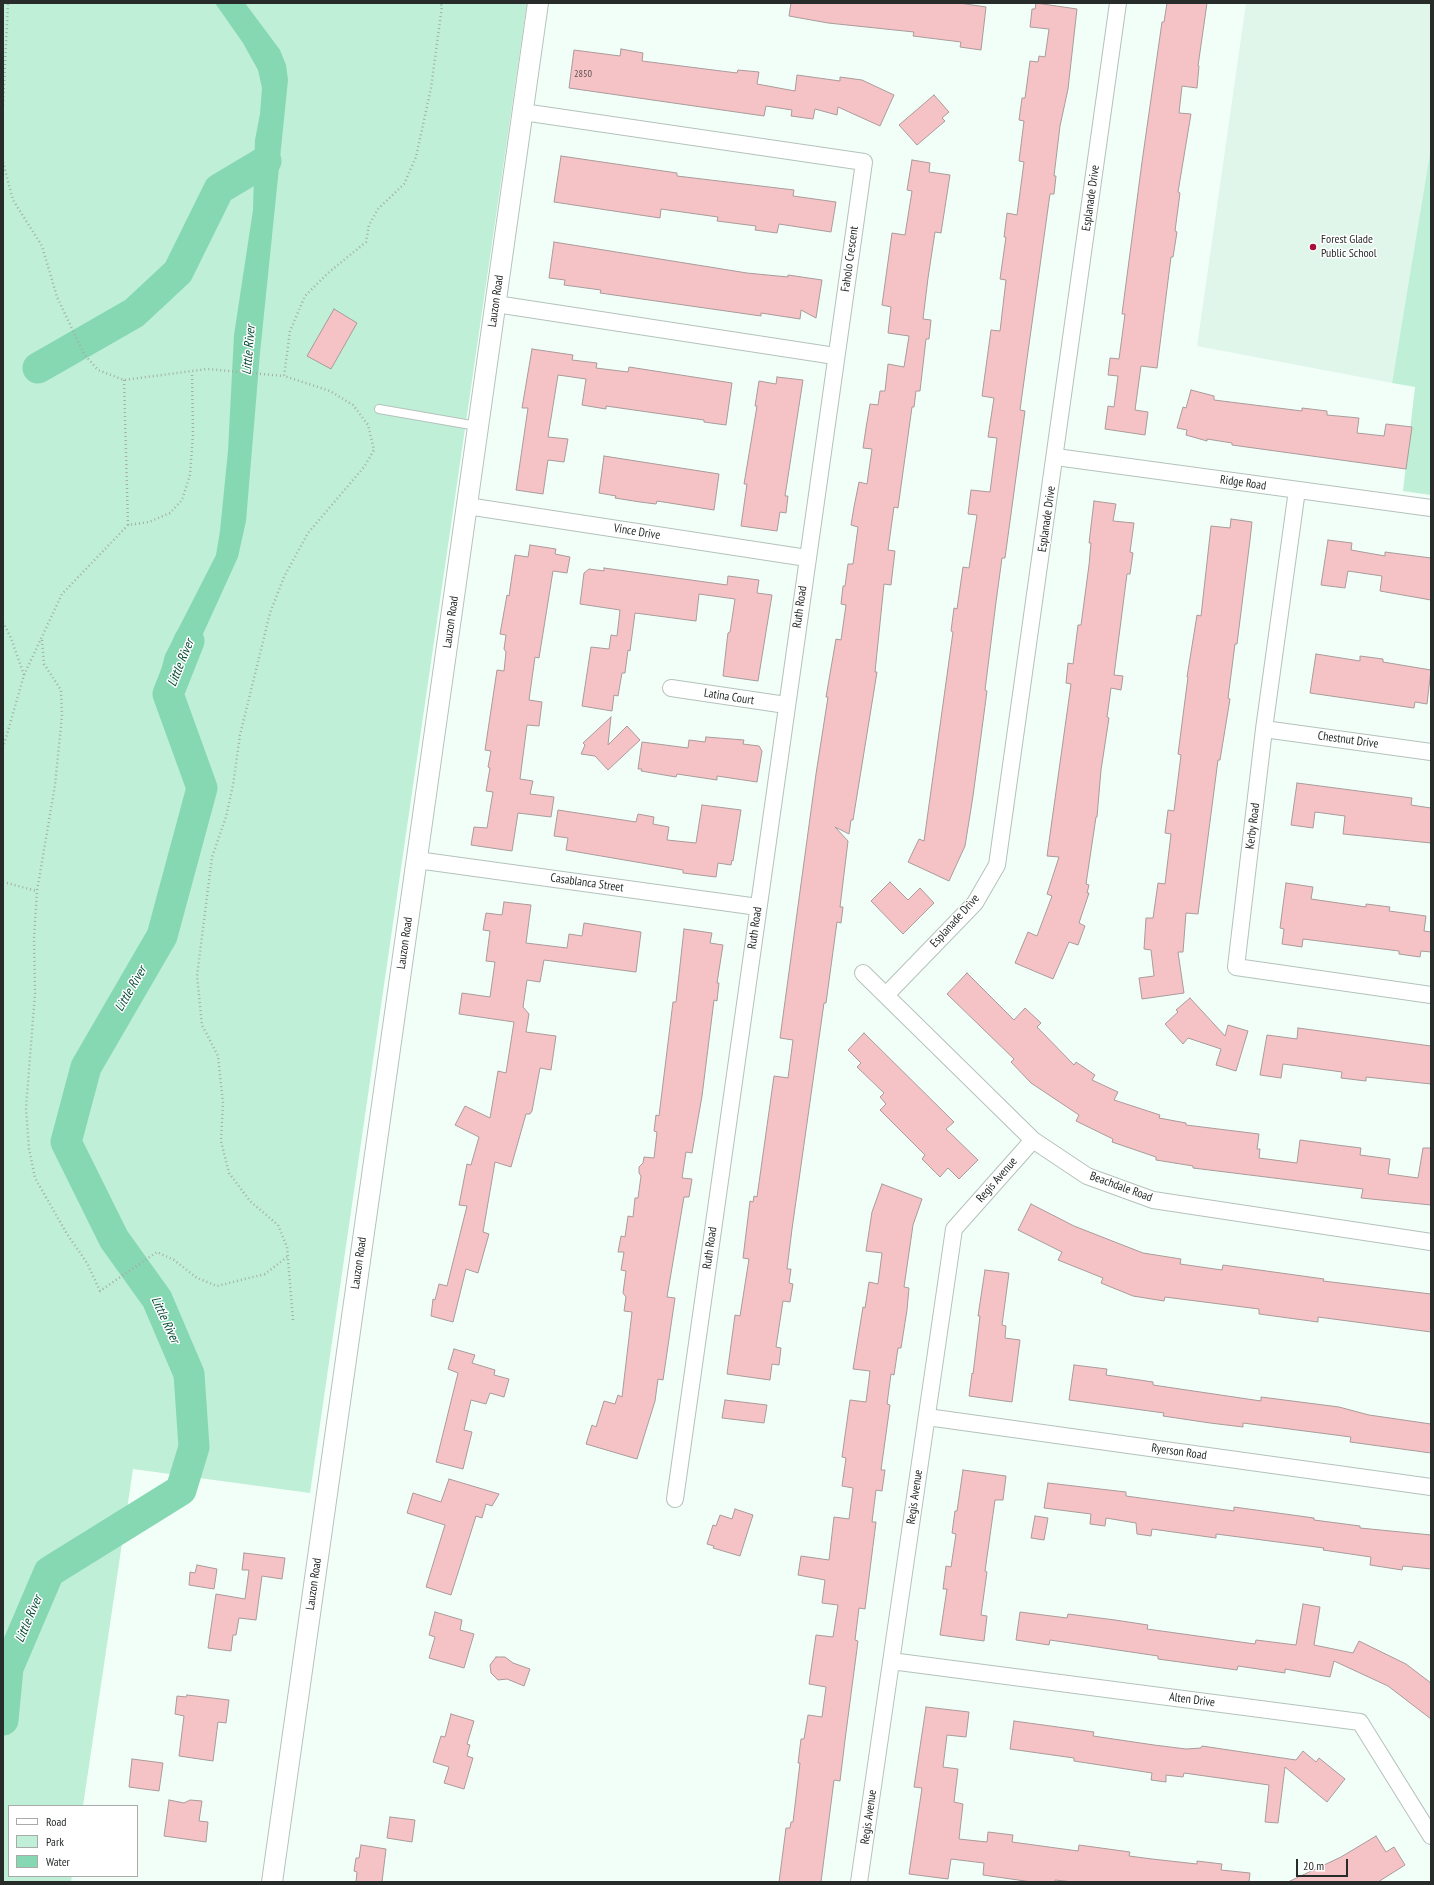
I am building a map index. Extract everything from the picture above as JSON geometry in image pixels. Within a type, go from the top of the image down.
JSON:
[{"type":"street","name":"Lauzon Road","points":[[272,1882],[538,3]]},
{"type":"street","name":"Esplanade Drive","points":[[886,995],[975,903],[997,865],[1056,457],[1118,3]]},
{"type":"street","name":"Faholo Crescent","points":[[523,112],[864,162],[836,356]]},
{"type":"street","points":[[496,304],[836,356]]},
{"type":"street","name":"Ruth Road","points":[[675,1499],[836,356]]},
{"type":"street","name":"Ridge Road","points":[[1056,457],[1431,508]]},
{"type":"street","name":"Kerby Road","points":[[1297,490],[1264,729],[1236,967],[1431,995]]},
{"type":"street","name":"Vince Drive","points":[[467,506],[807,558]]},
{"type":"street","name":"Latina Court","points":[[671,688],[786,705]]},
{"type":"street","name":"Chestnut Drive","points":[[1264,729],[1431,752]]},
{"type":"street","name":"Casablanca Street","points":[[417,860],[758,907]]},
{"type":"street","name":"Beachdale Road","points":[[863,973],[1032,1140],[1087,1176],[1153,1200],[1431,1242]]},
{"type":"street","name":"Regis Avenue","points":[[859,1882],[954,1229],[1032,1140]]},
{"type":"street","name":"Ryerson Road","points":[[927,1417],[1431,1487]]},
{"type":"street","name":"Alten Drive","points":[[891,1661],[1360,1722],[1431,1836]]},
{"type":"lane","points":[[379,409],[478,426]]},
{"type":"path","points":[[3,104],[8,3]]},
{"type":"path","points":[[284,376],[290,331],[305,296],[328,273],[366,242],[369,225],[378,209],[404,184],[413,164],[431,88],[442,6],[440,3]]},
{"type":"path","points":[[3,162],[13,200],[42,246],[57,297],[84,354],[98,370],[124,380],[207,369],[284,376],[330,391],[353,405],[368,425],[374,450],[364,467],[308,533],[284,577],[270,613],[240,735],[233,785],[226,817],[212,857],[197,976],[202,1025],[218,1056],[223,1103],[220,1141],[229,1173],[250,1201],[278,1225],[287,1247],[293,1320]]},
{"type":"path","points":[[3,748],[24,675],[42,640],[62,594],[128,524],[149,522],[170,513],[182,500],[190,475],[193,434],[192,372]]},
{"type":"path","points":[[124,380],[128,524]]},
{"type":"path","points":[[3,622],[11,638],[24,675]]},
{"type":"path","points":[[42,640],[44,664],[61,690],[62,716],[55,785],[37,891],[34,938],[35,993],[26,1108],[29,1148],[35,1178],[54,1214],[87,1263],[100,1291],[156,1252],[174,1260],[198,1278],[217,1286],[265,1274],[287,1257]]},
{"type":"path","points":[[3,882],[37,891]]},
{"type":"shaded area","name":"Forest Glade Public School","points":[[1246,3],[1431,3],[1431,147],[1392,383],[1197,346]]},
{"type":"green space","points":[[3,3],[527,3],[310,1493],[133,1469],[83,1805],[8,1805],[8,1877],[72,1877],[71,1882],[3,1882]]},
{"type":"green space","points":[[1431,147],[1431,495],[1403,491],[1415,387],[1392,383]]},
{"type":"water","points":[[215,3],[245,3],[280,50],[286,65],[288,80],[260,353],[246,521],[238,557],[203,634],[183,683],[159,678],[165,655],[216,555],[220,531],[228,451],[234,335],[253,210],[255,140],[260,114],[262,88],[258,70],[243,43]]},
{"type":"building","points":[[791,3],[959,3],[986,7],[981,50],[960,47],[961,42],[913,36],[914,32],[828,23],[789,16]]},
{"type":"building","points":[[1036,3],[1077,9],[1068,89],[1060,126],[1054,176],[1056,176],[1054,194],[1050,194],[1020,410],[1025,411],[1005,558],[1002,558],[996,602],[985,690],[987,691],[973,796],[965,846],[949,881],[908,862],[919,839],[924,841],[953,632],[951,631],[954,608],[957,609],[963,567],[969,568],[977,515],[968,514],[971,490],[990,492],[997,438],[988,437],[994,398],[982,396],[991,330],[1000,331],[1006,280],[1000,279],[1006,237],[1004,237],[1007,213],[1017,215],[1024,162],[1019,161],[1024,121],[1019,120],[1022,98],[1025,98],[1030,61],[1038,62],[1039,56],[1045,57],[1049,29],[1030,27],[1032,9],[1035,9]]},
{"type":"building","points":[[1167,3],[1207,3],[1198,66],[1197,88],[1182,86],[1179,113],[1191,114],[1178,192],[1180,193],[1175,231],[1177,232],[1173,257],[1171,257],[1157,368],[1141,366],[1135,410],[1148,412],[1145,435],[1105,429],[1108,406],[1114,407],[1118,376],[1108,375],[1110,358],[1119,359],[1125,314],[1122,314],[1142,162],[1162,22],[1164,22]]},
{"type":"building","points":[[621,49],[643,53],[642,61],[737,73],[738,70],[759,72],[757,84],[795,91],[797,75],[840,81],[840,77],[862,80],[894,95],[880,126],[838,107],[837,115],[815,109],[813,119],[791,116],[792,110],[766,106],[764,116],[569,88],[574,50],[620,56]]},
{"type":"building","points":[[934,95],[949,112],[942,118],[945,121],[917,145],[899,125]]},
{"type":"building","points":[[561,156],[677,173],[677,176],[794,190],[793,196],[836,202],[831,232],[779,224],[777,233],[755,230],[756,226],[717,221],[718,217],[661,209],[660,218],[554,202]]},
{"type":"building","points":[[912,160],[930,163],[929,172],[950,175],[941,233],[935,232],[928,278],[923,319],[931,320],[929,339],[926,339],[920,391],[916,391],[914,407],[912,407],[898,508],[894,507],[888,550],[895,551],[891,585],[884,584],[875,672],[877,672],[853,820],[851,820],[849,834],[835,827],[848,841],[840,907],[843,907],[841,923],[837,922],[826,1003],[824,1003],[792,1229],[787,1269],[791,1269],[789,1283],[793,1284],[790,1302],[783,1301],[776,1347],[781,1348],[779,1365],[772,1364],[770,1380],[727,1374],[735,1315],[740,1316],[749,1259],[743,1258],[750,1201],[753,1202],[754,1196],[757,1197],[774,1076],[788,1078],[793,1040],[780,1038],[828,697],[826,697],[836,639],[841,640],[846,605],[841,604],[843,586],[845,586],[848,564],[853,564],[858,527],[851,525],[859,482],[867,484],[872,449],[863,448],[870,404],[878,405],[880,391],[885,391],[888,364],[904,367],[909,336],[888,333],[891,307],[882,305],[892,233],[905,235],[912,191],[907,190]]},
{"type":"building","points":[[554,242],[747,273],[788,277],[788,275],[822,280],[816,318],[801,310],[800,319],[761,313],[761,316],[600,293],[601,290],[564,285],[565,280],[549,278]]},
{"type":"building","points":[[334,309],[357,323],[331,369],[307,356]]},
{"type":"building","points":[[532,349],[573,355],[572,360],[597,363],[596,368],[628,372],[629,367],[732,383],[726,425],[704,422],[704,420],[606,406],[606,409],[582,405],[586,379],[558,375],[548,437],[568,439],[564,462],[548,460],[543,494],[516,490],[528,408],[522,408]]},
{"type":"building","points":[[777,377],[803,380],[785,496],[788,496],[786,513],[780,512],[777,531],[741,526],[747,484],[744,484],[757,406],[755,406],[759,381],[776,384]]},
{"type":"building","points":[[1191,390],[1214,396],[1214,400],[1302,411],[1302,408],[1327,411],[1327,415],[1359,418],[1357,433],[1384,436],[1386,424],[1412,427],[1406,469],[1232,445],[1232,443],[1207,439],[1207,441],[1186,435],[1187,430],[1177,428],[1183,407],[1186,408]]},
{"type":"building","points":[[604,456],[719,474],[714,510],[657,501],[656,504],[640,502],[615,498],[616,496],[599,493]]},
{"type":"building","points":[[1094,501],[1116,504],[1113,521],[1134,523],[1130,552],[1133,553],[1130,574],[1127,574],[1114,675],[1123,676],[1121,690],[1111,688],[1107,717],[1109,718],[1101,770],[1097,817],[1086,884],[1089,885],[1087,893],[1089,893],[1079,923],[1085,926],[1078,945],[1069,942],[1053,979],[1015,963],[1028,932],[1037,936],[1052,896],[1047,894],[1059,857],[1047,856],[1071,684],[1066,683],[1068,663],[1073,664],[1078,625],[1081,625],[1089,565],[1091,543],[1089,543]]},
{"type":"building","points":[[1231,519],[1252,522],[1237,644],[1235,644],[1228,698],[1230,699],[1220,760],[1218,760],[1198,914],[1186,913],[1183,952],[1178,952],[1184,993],[1142,999],[1139,978],[1154,976],[1151,950],[1144,949],[1146,918],[1153,918],[1158,883],[1165,884],[1171,834],[1165,833],[1168,810],[1174,811],[1181,755],[1178,754],[1187,677],[1197,615],[1201,616],[1211,526],[1230,528]]},
{"type":"building","points":[[1328,540],[1352,543],[1351,550],[1385,556],[1385,552],[1431,558],[1431,600],[1380,591],[1382,576],[1348,571],[1345,588],[1321,585]]},
{"type":"building","points":[[530,545],[556,549],[555,554],[570,557],[567,573],[553,571],[539,658],[535,657],[529,700],[542,702],[539,726],[527,725],[520,779],[533,781],[530,794],[554,797],[551,817],[518,813],[512,851],[471,845],[474,827],[487,828],[493,792],[486,791],[491,751],[485,750],[497,670],[504,671],[506,652],[504,649],[506,635],[500,634],[507,595],[509,596],[515,555],[528,557]]},
{"type":"building","points":[[604,568],[727,585],[728,576],[759,580],[757,593],[772,595],[758,681],[723,676],[728,633],[730,632],[735,599],[699,594],[696,621],[635,613],[630,651],[628,650],[625,673],[622,673],[618,696],[614,695],[612,711],[582,706],[591,647],[609,649],[611,635],[617,636],[620,610],[580,604],[584,573],[589,569],[604,571]]},
{"type":"building","points":[[1316,654],[1360,661],[1360,656],[1383,659],[1383,662],[1431,670],[1427,704],[1415,702],[1414,708],[1310,693]]},
{"type":"building","points":[[611,717],[608,745],[627,726],[640,740],[608,770],[595,756],[581,754],[585,745],[583,743]]},
{"type":"building","points":[[706,737],[744,740],[743,744],[759,746],[762,751],[757,782],[717,776],[717,780],[677,774],[676,777],[641,771],[642,769],[638,769],[642,742],[688,748],[689,740],[705,742]]},
{"type":"building","points":[[1297,783],[1412,798],[1411,805],[1431,808],[1431,843],[1343,834],[1345,816],[1315,812],[1313,828],[1291,825]]},
{"type":"building","points":[[702,805],[741,810],[733,861],[732,860],[731,865],[718,863],[716,877],[683,873],[683,870],[566,850],[568,838],[554,836],[558,810],[636,822],[638,814],[654,817],[653,824],[669,827],[667,840],[696,843]]},
{"type":"building","points":[[890,882],[908,900],[920,888],[934,903],[903,934],[871,901]]},
{"type":"building","points":[[1286,883],[1313,887],[1311,899],[1366,907],[1366,904],[1390,907],[1389,911],[1426,916],[1424,931],[1431,932],[1431,952],[1421,951],[1420,957],[1399,954],[1399,951],[1303,939],[1302,947],[1282,944],[1284,929],[1280,928]]},
{"type":"building","points":[[504,902],[531,905],[526,943],[567,948],[569,934],[582,936],[584,923],[641,932],[636,972],[544,960],[540,982],[527,980],[523,1007],[529,1014],[526,1032],[556,1036],[551,1070],[540,1068],[532,1111],[530,1114],[526,1114],[511,1167],[495,1162],[483,1232],[489,1234],[478,1273],[466,1269],[453,1322],[431,1316],[433,1299],[435,1300],[439,1284],[447,1286],[467,1206],[459,1205],[467,1164],[471,1165],[479,1137],[455,1125],[465,1106],[490,1118],[498,1071],[506,1073],[514,1022],[459,1014],[462,993],[490,997],[495,962],[486,961],[490,931],[483,930],[486,913],[502,915]]},
{"type":"building","points":[[684,929],[712,933],[710,943],[723,945],[717,983],[719,983],[717,1001],[714,1000],[702,1096],[692,1153],[686,1152],[682,1178],[692,1179],[689,1197],[684,1197],[667,1297],[675,1298],[663,1380],[658,1379],[655,1401],[637,1459],[586,1444],[592,1425],[596,1427],[604,1401],[615,1404],[618,1395],[622,1397],[632,1312],[624,1311],[626,1297],[623,1293],[626,1271],[621,1270],[624,1252],[618,1252],[621,1236],[625,1237],[628,1216],[633,1217],[635,1198],[638,1198],[641,1176],[639,1173],[639,1167],[643,1163],[644,1157],[654,1158],[657,1132],[654,1131],[656,1115],[659,1116],[673,1002],[676,1002]]},
{"type":"building","points":[[967,973],[1014,1020],[1025,1008],[1041,1023],[1037,1027],[1074,1065],[1076,1062],[1095,1075],[1092,1080],[1118,1092],[1114,1100],[1160,1115],[1159,1118],[1186,1123],[1186,1125],[1259,1134],[1257,1149],[1260,1149],[1259,1158],[1297,1163],[1300,1140],[1361,1148],[1360,1155],[1390,1159],[1388,1174],[1418,1178],[1423,1148],[1431,1148],[1431,1205],[1361,1198],[1363,1189],[1193,1168],[1193,1166],[1156,1160],[1156,1157],[1112,1142],[1113,1139],[1076,1121],[1079,1115],[1031,1083],[1011,1062],[1014,1059],[947,994]]},
{"type":"building","points":[[1190,998],[1225,1036],[1228,1025],[1248,1031],[1236,1071],[1216,1065],[1221,1049],[1188,1038],[1183,1044],[1165,1024],[1178,1012],[1176,1010]]},
{"type":"building","points":[[1298,1028],[1431,1046],[1431,1084],[1366,1077],[1366,1081],[1341,1078],[1342,1072],[1283,1064],[1281,1078],[1260,1075],[1267,1035],[1297,1039]]},
{"type":"building","points":[[864,1033],[954,1122],[946,1129],[978,1160],[959,1179],[948,1168],[940,1177],[922,1159],[925,1155],[880,1110],[886,1104],[880,1097],[884,1093],[857,1067],[861,1063],[848,1050]]},
{"type":"building","points":[[882,1184],[922,1199],[913,1225],[904,1287],[909,1288],[901,1348],[898,1348],[894,1375],[891,1374],[887,1404],[890,1405],[881,1470],[885,1470],[882,1491],[876,1490],[872,1522],[876,1522],[865,1609],[859,1608],[855,1640],[858,1641],[840,1781],[834,1780],[821,1882],[779,1882],[786,1828],[790,1828],[791,1822],[793,1822],[800,1763],[798,1763],[801,1739],[804,1739],[808,1715],[822,1717],[826,1687],[809,1684],[816,1635],[833,1637],[838,1605],[822,1603],[825,1580],[798,1575],[801,1556],[829,1560],[834,1517],[849,1519],[853,1488],[842,1486],[846,1458],[842,1457],[850,1400],[866,1402],[870,1371],[853,1369],[863,1307],[865,1308],[869,1282],[878,1284],[882,1253],[866,1251],[872,1212]]},
{"type":"building","points":[[1031,1204],[1074,1226],[1143,1253],[1181,1259],[1180,1264],[1222,1270],[1223,1265],[1324,1279],[1323,1281],[1431,1294],[1431,1332],[1318,1317],[1318,1322],[1259,1314],[1259,1309],[1165,1297],[1164,1301],[1133,1296],[1101,1283],[1103,1278],[1058,1260],[1062,1252],[1018,1230]]},
{"type":"building","points":[[985,1270],[1009,1273],[1002,1325],[1006,1326],[1005,1338],[1020,1340],[1012,1402],[969,1396]]},
{"type":"building","points":[[454,1349],[475,1355],[472,1363],[495,1370],[494,1375],[509,1379],[504,1397],[490,1393],[486,1404],[471,1400],[464,1430],[472,1432],[463,1469],[436,1462],[458,1373],[448,1369]]},
{"type":"building","points":[[1074,1365],[1107,1369],[1106,1375],[1153,1382],[1153,1385],[1261,1401],[1261,1397],[1339,1407],[1369,1415],[1431,1424],[1431,1453],[1350,1442],[1351,1437],[1243,1423],[1243,1427],[1210,1423],[1163,1416],[1164,1413],[1069,1400]]},
{"type":"building","points":[[725,1400],[767,1405],[764,1423],[722,1418]]},
{"type":"building","points":[[963,1470],[1006,1476],[1003,1500],[995,1500],[985,1571],[987,1572],[981,1615],[987,1616],[984,1641],[940,1635],[947,1589],[943,1589],[946,1566],[951,1567],[956,1534],[952,1533]]},
{"type":"building","points":[[449,1479],[499,1494],[492,1506],[486,1504],[482,1518],[476,1516],[451,1595],[426,1587],[445,1525],[407,1513],[413,1493],[441,1502]]},
{"type":"building","points":[[1048,1483],[1126,1492],[1126,1496],[1234,1511],[1234,1507],[1314,1518],[1314,1520],[1360,1526],[1360,1528],[1431,1535],[1431,1569],[1403,1566],[1402,1570],[1370,1565],[1371,1557],[1323,1550],[1324,1548],[1216,1534],[1216,1538],[1152,1529],[1151,1536],[1137,1534],[1136,1523],[1106,1518],[1105,1526],[1090,1524],[1091,1514],[1044,1508]]},
{"type":"building","points":[[735,1509],[753,1515],[740,1556],[713,1548],[714,1546],[707,1544],[713,1525],[716,1526],[720,1515],[732,1519]]},
{"type":"building","points":[[1035,1516],[1048,1518],[1044,1540],[1031,1538]]},
{"type":"building","points":[[244,1553],[285,1558],[282,1579],[262,1576],[256,1620],[239,1618],[236,1635],[233,1635],[231,1651],[208,1648],[216,1594],[245,1599],[249,1570],[242,1570]]},
{"type":"building","points":[[197,1565],[217,1569],[214,1589],[189,1585],[190,1572],[195,1573]]},
{"type":"building","points":[[1303,1604],[1320,1607],[1314,1645],[1353,1653],[1359,1641],[1406,1664],[1431,1683],[1431,1719],[1388,1686],[1334,1661],[1330,1677],[1285,1669],[1285,1673],[1238,1666],[1237,1670],[1158,1659],[1158,1656],[1050,1640],[1049,1645],[1016,1640],[1020,1612],[1067,1618],[1068,1614],[1115,1620],[1148,1625],[1147,1629],[1255,1644],[1256,1640],[1296,1645]]},
{"type":"building","points":[[435,1612],[462,1620],[460,1630],[474,1634],[464,1668],[429,1658],[435,1637],[429,1635]]},
{"type":"building","points":[[496,1657],[505,1657],[513,1663],[530,1669],[524,1686],[507,1679],[498,1680],[491,1673],[490,1665]]},
{"type":"building","points":[[187,1695],[229,1700],[226,1723],[218,1722],[213,1761],[179,1756],[184,1716],[175,1714],[177,1696],[186,1697]]},
{"type":"building","points":[[926,1707],[969,1712],[966,1737],[947,1735],[943,1767],[958,1769],[954,1802],[963,1804],[959,1839],[987,1842],[988,1832],[1013,1835],[1012,1842],[1078,1851],[1079,1845],[1130,1852],[1129,1856],[1197,1864],[1197,1861],[1222,1864],[1221,1870],[1250,1873],[1249,1882],[1073,1882],[1055,1880],[1055,1882],[1032,1882],[983,1875],[984,1863],[951,1859],[948,1879],[909,1874],[922,1788],[914,1787]]},
{"type":"building","points":[[451,1714],[474,1721],[467,1744],[470,1745],[467,1756],[473,1758],[464,1789],[444,1783],[449,1767],[433,1762],[441,1736],[445,1737]]},
{"type":"building","points":[[1014,1721],[1094,1732],[1093,1736],[1186,1749],[1201,1748],[1202,1746],[1296,1760],[1303,1751],[1316,1762],[1319,1758],[1345,1779],[1327,1802],[1285,1767],[1278,1823],[1265,1822],[1269,1785],[1184,1773],[1183,1777],[1166,1775],[1166,1782],[1151,1780],[1152,1773],[1074,1761],[1074,1758],[1010,1749]]},
{"type":"building","points":[[132,1759],[163,1763],[159,1791],[129,1787]]},
{"type":"building","points":[[169,1800],[184,1803],[190,1800],[202,1801],[199,1821],[208,1822],[206,1842],[164,1836]]},
{"type":"building","points":[[390,1817],[415,1820],[412,1842],[387,1838]]},
{"type":"building","points":[[1376,1836],[1386,1852],[1394,1847],[1405,1865],[1378,1882],[1288,1882],[1341,1857]]},
{"type":"building","points":[[361,1845],[386,1849],[382,1882],[356,1882],[357,1872],[354,1871],[356,1858],[359,1858]]},
{"type":"waterway","name":"Little River","points":[[38,368],[134,313],[178,272],[219,189],[266,161]]},
{"type":"waterway","name":"Little River","points":[[3,1720],[8,1668],[49,1572],[181,1490],[194,1447],[189,1374],[157,1299],[114,1239],[66,1142],[86,1067],[162,936],[202,788],[168,694],[189,641]]},
{"type":"place","name":"Forest Glade Public School","points":[[1313,247]]}]
